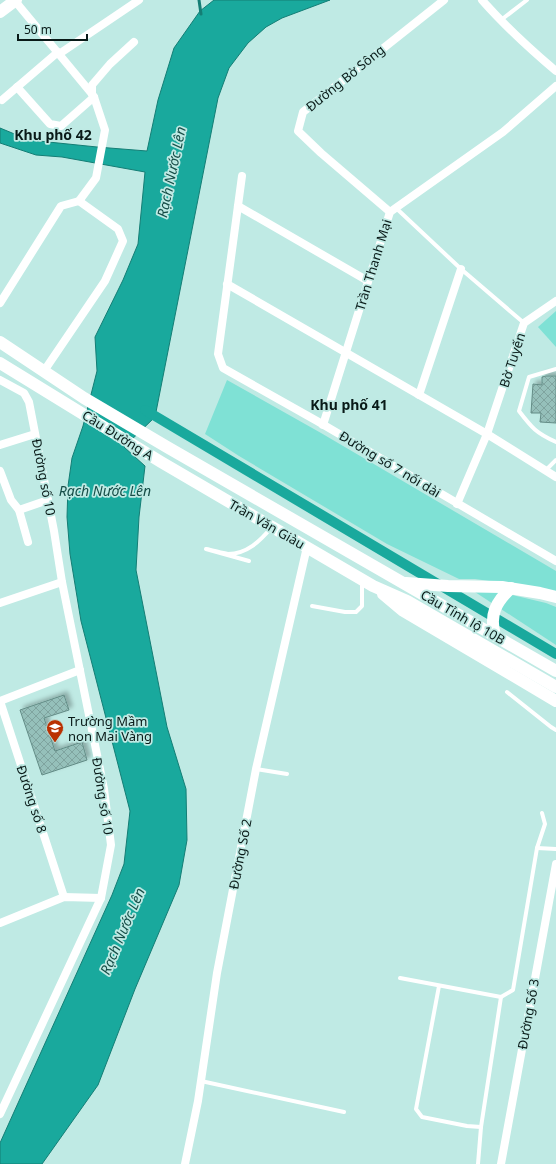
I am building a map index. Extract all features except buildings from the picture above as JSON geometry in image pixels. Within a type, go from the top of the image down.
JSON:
[{"type":"main road","points":[[0,12],[15,0]]},
{"type":"main road","points":[[0,342],[44,371]]},
{"type":"main road","points":[[0,363],[15,372]]},
{"type":"main road","name":"Cầu Đường A","points":[[44,371],[84,398],[167,447]]},
{"type":"main road","name":"Cầu Đường A","points":[[15,372],[161,462]]},
{"type":"main road","name":"Trần Văn Giàu","points":[[167,447],[369,564]]},
{"type":"main road","name":"Trần Văn Giàu","points":[[161,462],[373,586],[390,593]]},
{"type":"main road","name":"Cầu Tỉnh lộ 10B","points":[[369,564],[556,671]]},
{"type":"main road","points":[[403,583],[506,589],[556,597]]},
{"type":"main road","name":"Trần Văn Giàu","points":[[373,586],[402,610],[556,701]]},
{"type":"main road","points":[[495,635],[492,619],[494,610],[506,589]]},
{"type":"main road","name":"Cầu Tỉnh lộ 10B","points":[[390,593],[407,601],[556,687]]},
{"type":"street","points":[[15,0],[93,96]]},
{"type":"street","points":[[2,100],[58,53],[139,0]]},
{"type":"street","name":"Đường Bờ Sông","points":[[393,210],[321,153],[298,131],[303,112],[444,0]]},
{"type":"street","points":[[482,0],[530,49],[556,71]]},
{"type":"street","points":[[0,302],[61,206],[79,201],[96,178],[104,130],[93,96],[92,85],[110,64],[134,42]]},
{"type":"street","name":"Trần Thanh Mại","points":[[323,425],[368,281],[393,210],[503,132],[556,86]]},
{"type":"street","points":[[17,87],[50,124],[61,126],[93,96]]},
{"type":"street","points":[[242,176],[227,284],[487,434],[556,477]]},
{"type":"street","points":[[44,371],[105,281],[123,241],[118,229],[79,201]]},
{"type":"street","points":[[238,206],[368,281]]},
{"type":"street","points":[[419,395],[460,269]]},
{"type":"street","name":"Đường số 7 nối dài","points":[[227,284],[218,354],[223,368],[556,561]]},
{"type":"street","name":"Bờ Tuyến","points":[[457,504],[487,434],[524,323],[556,300]]},
{"type":"street","points":[[0,378],[15,372]]},
{"type":"street","name":"Đường số 10","points":[[0,378],[24,393],[30,402],[62,582],[104,789],[111,845],[101,898],[0,1114]]},
{"type":"street","points":[[0,445],[35,434]]},
{"type":"street","points":[[0,471],[11,500],[19,510],[28,542]]},
{"type":"street","points":[[19,510],[48,500]]},
{"type":"street","name":"Đường Số 2","points":[[185,1164],[201,1081],[217,973],[256,769],[307,547]]},
{"type":"street","points":[[0,603],[62,582]]},
{"type":"street","points":[[0,701],[80,670]]},
{"type":"street","name":"Đường số 8","points":[[0,701],[64,898]]},
{"type":"street","name":"Đường Số 3","points":[[501,1164],[556,864]]},
{"type":"street","points":[[0,923],[64,898],[101,898]]},
{"type":"lane","points":[[501,21],[527,0]]},
{"type":"lane","points":[[393,210],[524,323]]},
{"type":"lane","points":[[556,369],[529,377],[519,411],[533,428],[543,436],[556,442]]},
{"type":"lane","points":[[545,471],[556,460]]},
{"type":"lane","points":[[249,561],[206,549],[229,554],[247,550],[260,542],[272,527]]},
{"type":"lane","points":[[312,606],[344,612],[356,612],[362,606],[361,579]]},
{"type":"lane","points":[[507,692],[556,730]]},
{"type":"lane","points":[[256,769],[287,774]]},
{"type":"lane","points":[[400,978],[501,997],[514,990],[537,848],[545,824],[542,813]]},
{"type":"lane","points":[[537,848],[556,849]]},
{"type":"lane","points":[[439,986],[416,1109],[422,1117],[467,1126],[481,1127]]},
{"type":"lane","points":[[478,1164],[481,1127],[501,997]]},
{"type":"lane","points":[[201,1081],[344,1112]]},
{"type":"green space","points":[[556,311],[556,347],[538,327]]},
{"type":"green space","points":[[227,380],[321,433],[556,571],[556,594],[537,588],[475,579],[459,579],[387,544],[239,456],[205,434]]},
{"type":"green space","points":[[487,589],[546,603],[556,607],[556,645],[475,592]]},
{"type":"water","name":"Rạch Nước Lên","points":[[214,0],[330,0],[282,18],[266,27],[248,43],[229,68],[218,98],[155,417],[124,447],[145,466],[139,517],[136,570],[167,727],[186,789],[187,840],[179,885],[135,989],[98,1085],[42,1164],[0,1164],[0,1143],[112,895],[124,864],[130,811],[81,621],[70,554],[67,517],[68,486],[72,458],[83,426],[97,371],[95,337],[123,280],[138,244],[145,172],[62,157],[36,155],[0,143],[0,128],[29,140],[147,151],[158,100],[174,48],[200,11]]},
{"type":"waterway","points":[[199,0],[201,14]]},
{"type":"waterway","points":[[145,410],[556,654]]},
{"type":"place","name":"Trường Mầm non Mai Vàng","points":[[55,743]]},
{"type":"district","name":"Khu phố 42","points":[[53,134]]},
{"type":"district","name":"Khu phố 41","points":[[349,404]]}]
